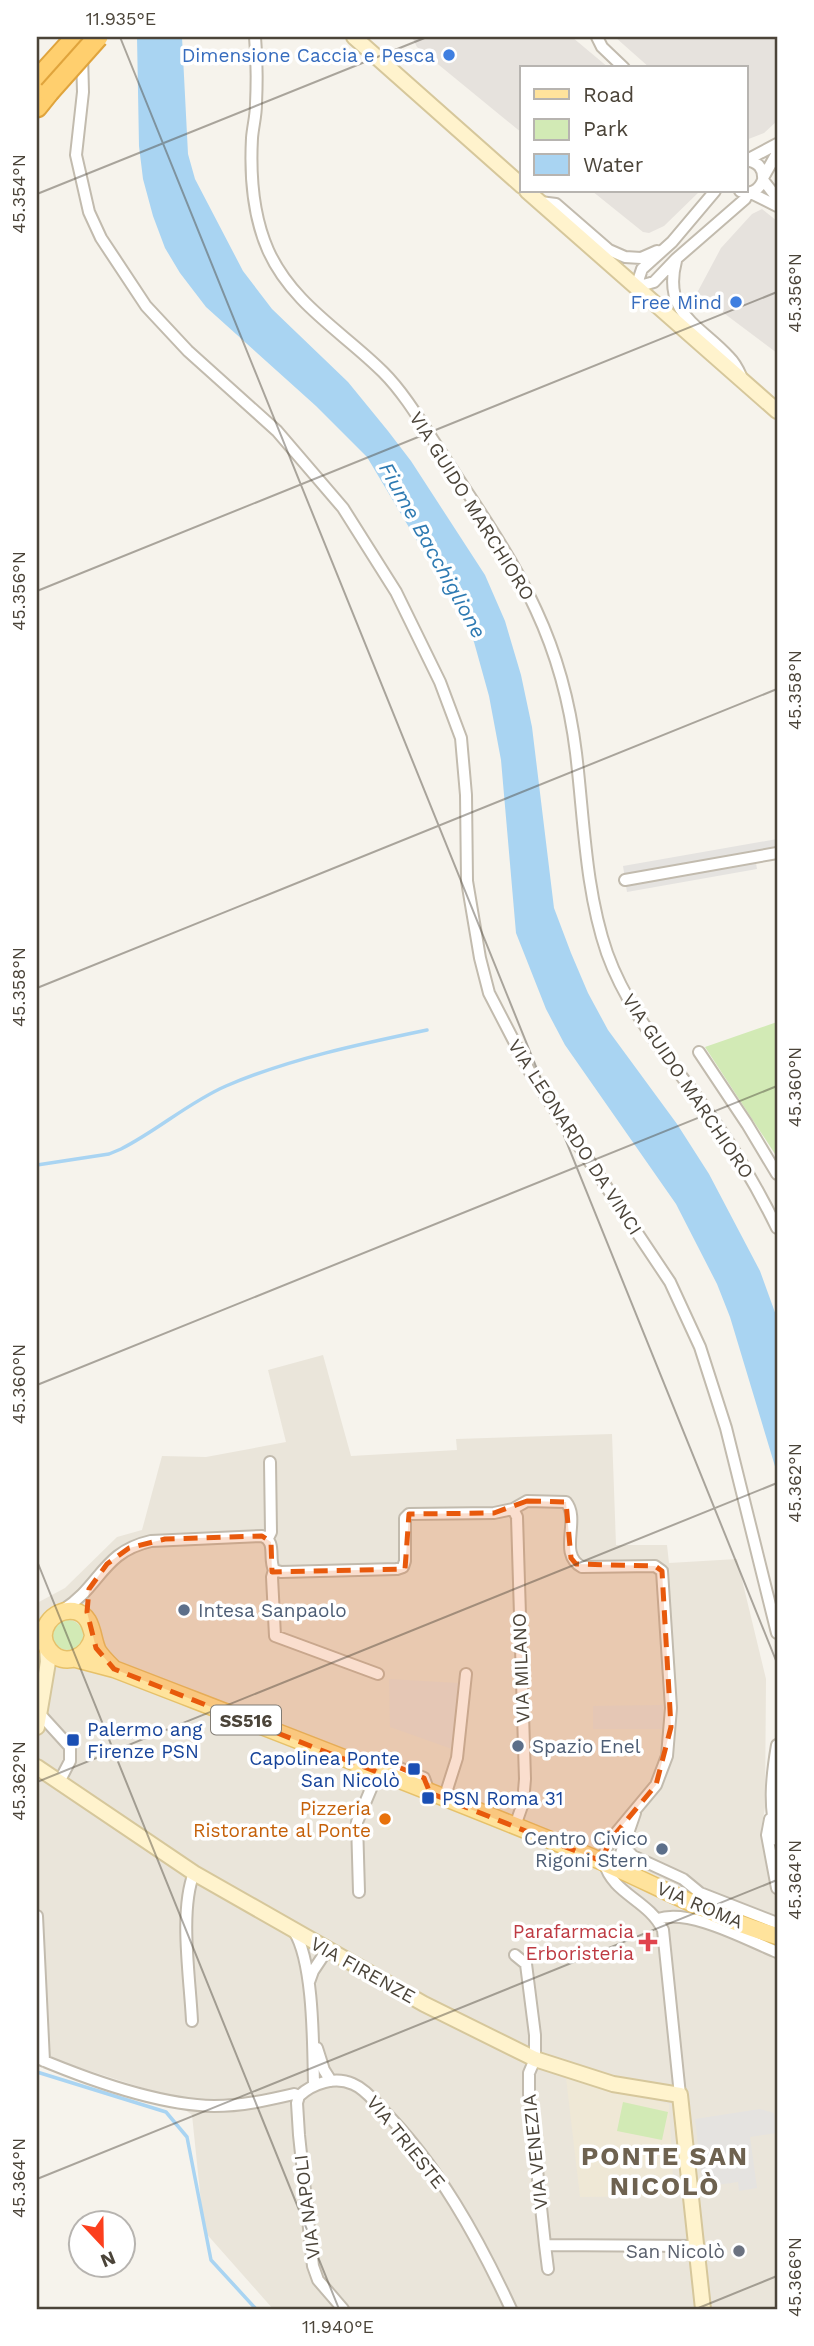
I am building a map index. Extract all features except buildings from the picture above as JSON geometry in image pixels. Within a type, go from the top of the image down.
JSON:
[{"type":"highway","points":[[41,93],[76,37]]},
{"type":"highway","points":[[41,93],[98,37]]},
{"type":"main road","points":[[43,1643],[50,1617],[79,1613],[91,1629],[101,1655],[114,1669]]},
{"type":"main road","points":[[71,1659],[88,1650],[91,1629]]},
{"type":"main road","name":"SS516","points":[[43,1643],[52,1654],[71,1659]]},
{"type":"main road","name":"VIA ROMA","points":[[71,1659],[114,1669],[515,1826],[607,1864],[699,1907],[777,1936]]},
{"type":"street","name":"VIA LEONARDO DA VINCI","points":[[81,37],[83,92],[76,155],[89,212],[101,239],[146,306],[188,351],[277,431],[343,508],[396,592],[440,682],[461,738],[466,795],[467,881],[489,993],[531,1074],[670,1282],[700,1347],[726,1428],[777,1633]]},
{"type":"street","name":"VIA GUIDO MARCHIORO","points":[[255,37],[256,109],[251,169],[256,215],[268,250],[284,279],[308,308],[385,374],[417,416],[483,517],[536,609],[565,691],[575,750],[590,880],[600,931],[621,989],[648,1034],[713,1119],[752,1178],[777,1228]]},
{"type":"street","points":[[354,37],[520,184]]},
{"type":"street","points":[[597,37],[602,47],[623,66]]},
{"type":"street","points":[[748,159],[777,144]]},
{"type":"street","points":[[748,191],[759,188],[777,153]]},
{"type":"street","points":[[748,161],[758,164],[777,198]]},
{"type":"street","points":[[528,192],[777,411]]},
{"type":"street","points":[[636,287],[642,268],[671,242],[714,192]]},
{"type":"street","points":[[636,287],[654,282],[676,259],[745,199],[746,192],[777,206]]},
{"type":"street","points":[[540,202],[556,204],[609,250],[625,257],[641,257],[654,253],[671,242]]},
{"type":"street","points":[[676,259],[672,284],[682,313],[731,358],[746,384]]},
{"type":"street","points":[[652,260],[665,272]]},
{"type":"street","points":[[625,880],[777,853]]},
{"type":"street","points":[[699,1052],[777,1174]]},
{"type":"street","points":[[268,1538],[271,1532],[270,1462]]},
{"type":"street","points":[[274,1570],[397,1569],[403,1567],[405,1561],[405,1518],[409,1514],[495,1513],[513,1509],[527,1501],[566,1502],[570,1509],[570,1557],[582,1567],[654,1566],[662,1571],[671,1707],[669,1746],[656,1785],[611,1839],[607,1873],[615,1884],[658,1919],[664,1939],[704,2309]]},
{"type":"street","name":"VIA MILANO","points":[[513,1509],[517,1517],[525,1779],[523,1803],[515,1826]]},
{"type":"street","points":[[50,1617],[89,1589],[118,1554],[139,1544],[189,1538],[262,1536],[271,1542],[275,1636],[378,1674]]},
{"type":"street","points":[[89,1589],[86,1603],[91,1629]]},
{"type":"street","points":[[43,1643],[47,1672],[38,1720],[70,1747],[70,1761],[60,1782]]},
{"type":"street","points":[[47,1672],[56,1664],[71,1659]]},
{"type":"street","points":[[437,1796],[457,1758],[466,1674]]},
{"type":"street","points":[[777,1745],[771,1790],[772,1817],[777,1840]]},
{"type":"street","name":"VIA FIRENZE","points":[[37,1767],[194,1873],[425,2004],[535,2059],[613,2084],[680,2095]]},
{"type":"street","points":[[359,1892],[357,1822],[377,1772]]},
{"type":"street","points":[[607,1864],[624,1847],[636,1810]]},
{"type":"street","points":[[772,1817],[767,1836],[777,1888]]},
{"type":"street","name":"VIA ROMA","points":[[611,1839],[633,1856],[683,1879],[700,1893],[777,1923]]},
{"type":"street","points":[[192,2021],[186,1907],[194,1873]]},
{"type":"street","points":[[37,1916],[40,2060],[107,2083],[187,2104],[233,2105],[294,2094],[299,2096]]},
{"type":"street","name":"VIA ROMA","points":[[658,1919],[666,1916],[685,1917],[777,1952]]},
{"type":"street","points":[[294,1931],[303,1948],[306,1965],[313,2031],[314,2085]]},
{"type":"street","points":[[306,1965],[312,1949],[323,1948],[308,1989]]},
{"type":"street","points":[[515,1955],[526,1964],[535,2035],[535,2059]]},
{"type":"street","points":[[313,2031],[324,2070],[331,2081]]},
{"type":"street","name":"VIA VENEZIA","points":[[535,2059],[529,2073],[529,2094],[548,2269]]},
{"type":"street","name":"VIA TRIESTE","points":[[299,2096],[314,2085],[331,2081],[345,2082],[363,2090],[390,2117],[439,2179],[482,2250],[511,2309]]},
{"type":"street","name":"VIA NAPOLI","points":[[299,2096],[299,2134],[313,2266],[318,2280],[343,2309]]},
{"type":"street","points":[[545,2245],[697,2246]]},
{"type":"highlighted area","points":[[527,1501],[566,1502],[571,1558],[576,1564],[655,1566],[662,1571],[671,1727],[656,1785],[611,1839],[601,1861],[430,1793],[424,1778],[384,1761],[377,1772],[114,1669],[96,1648],[87,1612],[89,1589],[107,1564],[129,1548],[165,1539],[262,1536],[271,1542],[272,1572],[405,1569],[409,1514],[494,1513]]},
{"type":"shaded area","points":[[412,37],[572,37],[607,66],[520,66],[520,131],[417,47]]},
{"type":"shaded area","points":[[615,37],[777,37],[777,121],[764,133],[748,139],[748,66],[648,66]]},
{"type":"shaded area","points":[[593,192],[699,192],[664,226],[649,233],[643,232]]},
{"type":"shaded area","points":[[762,209],[777,221],[777,353],[697,293],[721,248],[752,214]]},
{"type":"shaded area","points":[[777,839],[777,853],[755,857],[757,869],[627,892],[623,866]]},
{"type":"shaded area","points":[[323,1355],[351,1456],[457,1450],[456,1439],[612,1434],[616,1545],[667,1545],[669,1563],[737,1559],[766,1679],[765,1808],[761,1829],[777,1899],[777,2309],[273,2309],[204,2231],[192,2115],[165,2095],[37,2054],[37,1603],[65,1588],[117,1537],[142,1530],[162,1456],[206,1457],[286,1442],[268,1370]]},
{"type":"shaded area","points":[[389,1679],[458,1683],[452,1749],[390,1727]]},
{"type":"shaded area","points":[[663,1705],[663,1729],[593,1729],[593,1706]]},
{"type":"shaded area","points":[[566,2078],[669,2104],[674,2196],[580,2197]]},
{"type":"shaded area","points":[[760,2109],[774,2113],[776,2133],[750,2137],[757,2188],[739,2191],[738,2182],[703,2187],[695,2119]]},
{"type":"green space","points":[[777,1022],[777,1157],[705,1047]]},
{"type":"green space","points":[[68,1620],[74,1621],[82,1629],[82,1641],[74,1649],[68,1650],[62,1649],[54,1641],[53,1635],[54,1629],[62,1621]]},
{"type":"green space","points":[[623,2102],[668,2112],[662,2140],[617,2131]]},
{"type":"water","name":"Fiume Bacchiglione","points":[[137,37],[182,37],[188,154],[195,179],[243,271],[272,309],[348,382],[388,431],[411,461],[485,575],[505,621],[521,675],[532,727],[554,908],[571,953],[608,1030],[677,1124],[709,1174],[760,1271],[777,1318],[777,1473],[730,1317],[717,1284],[676,1204],[565,1045],[546,1009],[516,933],[501,760],[489,696],[474,642],[450,596],[367,457],[316,406],[206,307],[165,248],[143,179],[139,146]]},
{"type":"waterway","points":[[37,1165],[109,1154],[121,1149],[212,1093],[250,1076],[300,1060],[427,1030]]},
{"type":"waterway","points":[[37,2072],[166,2112],[187,2137],[211,2260],[256,2309]]},
{"type":"place","name":"Dimensione Caccia e Pesca","points":[[449,55]]},
{"type":"place","name":"Free Mind","points":[[736,302]]},
{"type":"place","name":"Intesa Sanpaolo","points":[[184,1610]]},
{"type":"place","name":"Palermo ang Firenze PSN","points":[[73,1740]]},
{"type":"place","name":"Spazio Enel","points":[[518,1746]]},
{"type":"place","name":"Capolinea Ponte San Nicolò","points":[[414,1769]]},
{"type":"place","name":"PSN Roma 31","points":[[428,1798]]},
{"type":"place","name":"Pizzeria Ristorante al Ponte","points":[[385,1819]]},
{"type":"place","name":"Centro Civico Rigoni Stern","points":[[662,1849]]},
{"type":"place","name":"Parafarmacia Erboristeria","points":[[648,1942]]},
{"type":"place","name":"San Nicolò","points":[[739,2251]]},
{"type":"district","name":"PONTE SAN NICOLÒ","points":[[665,2171]]}]
